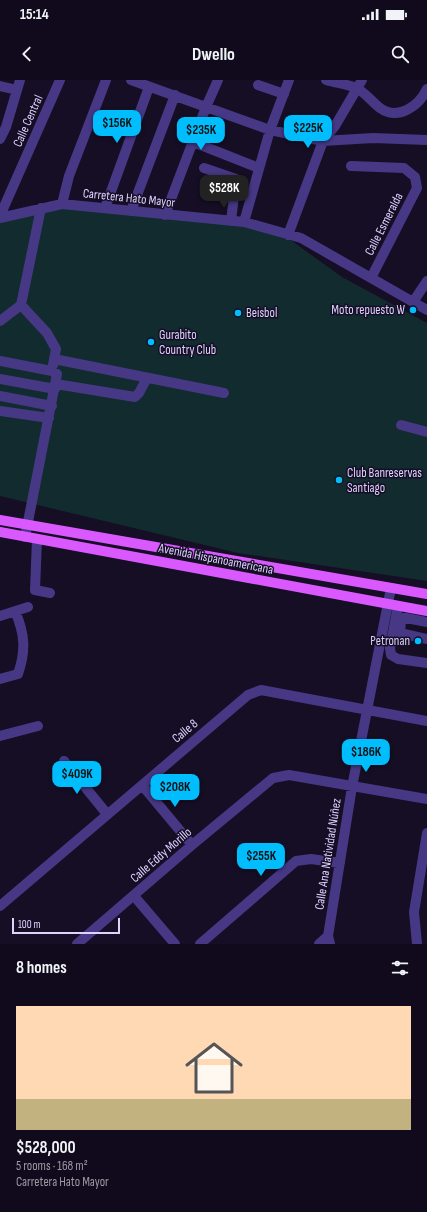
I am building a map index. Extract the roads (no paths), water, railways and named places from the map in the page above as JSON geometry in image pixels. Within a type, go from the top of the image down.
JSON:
[{"type":"main road","name":"Avenida Hispanoamericana","points":[[0,520],[427,594]]},
{"type":"main road","name":"Avenida Hispanoamericana","points":[[0,532],[394,611],[427,611]]},
{"type":"street","points":[[0,139],[6,128],[20,80]]},
{"type":"street","name":"Calle Central","points":[[0,217],[60,80]]},
{"type":"street","points":[[62,204],[69,176],[106,80]]},
{"type":"street","points":[[131,80],[270,130],[323,141],[373,138],[427,140]]},
{"type":"street","points":[[160,90],[164,80]]},
{"type":"street","points":[[165,215],[206,107],[218,80]]},
{"type":"street","points":[[244,222],[270,130],[289,80]]},
{"type":"street","points":[[326,80],[360,84],[381,109],[392,113],[405,111],[416,105],[426,94]]},
{"type":"street","points":[[288,235],[323,141],[335,126],[360,84]]},
{"type":"street","points":[[258,85],[284,94]]},
{"type":"street","points":[[0,86],[17,90]]},
{"type":"street","points":[[105,208],[149,87]]},
{"type":"street","points":[[131,211],[175,95]]},
{"type":"street","points":[[193,142],[259,168]]},
{"type":"street","name":"Calle Esmeralda","points":[[351,166],[404,168],[415,178],[417,188],[371,278]]},
{"type":"street","points":[[204,168],[236,179],[231,221]]},
{"type":"street","name":"Carretera Hato Mayor","points":[[0,217],[62,204],[244,222],[301,238],[427,310]]},
{"type":"street","points":[[0,321],[21,305],[41,208]]},
{"type":"street","points":[[413,302],[427,281]]},
{"type":"street","points":[[21,305],[47,333],[56,349],[52,371]]},
{"type":"street","points":[[54,359],[224,393]]},
{"type":"street","points":[[0,361],[52,371],[57,374],[56,386],[25,537]]},
{"type":"street","points":[[0,379],[134,397],[139,393],[147,378]]},
{"type":"street","points":[[0,396],[52,406]]},
{"type":"street","points":[[0,411],[49,418]]},
{"type":"street","points":[[401,425],[427,432]]},
{"type":"street","points":[[37,539],[35,590],[50,593]]},
{"type":"street","points":[[391,588],[394,611],[400,632],[427,639]]},
{"type":"street","points":[[0,616],[28,607]]},
{"type":"street","points":[[0,679],[18,674],[21,665],[24,639],[22,628],[15,611]]},
{"type":"street","points":[[394,611],[427,622]]},
{"type":"street","points":[[394,611],[390,648],[391,655],[398,659],[427,663]]},
{"type":"street","name":"Calle Ana Natividad Núñez","points":[[329,940],[352,787],[367,710],[394,611]]},
{"type":"street","name":"Calle 8","points":[[0,906],[248,694],[255,690],[427,721]]},
{"type":"street","points":[[0,736],[38,726]]},
{"type":"street","points":[[64,761],[108,814]]},
{"type":"street","name":"Calle Eddy Morillo","points":[[77,944],[192,844],[273,778],[290,776],[427,799]]},
{"type":"street","points":[[142,785],[192,844]]},
{"type":"street","points":[[416,944],[414,912],[427,833]]},
{"type":"street","points":[[200,944],[296,861],[311,859],[340,863]]},
{"type":"street","points":[[134,896],[175,944]]},
{"type":"street","points":[[319,944],[329,940]]},
{"type":"place","name":"Moto repuesto W","points":[[413,310]]},
{"type":"place","name":"Beisbol","points":[[238,313]]},
{"type":"place","name":"Gurabito Country Club","points":[[151,342]]},
{"type":"place","name":"Club Banreservas Santiago","points":[[339,480]]},
{"type":"place","name":"Petronan","points":[[418,641]]}]
